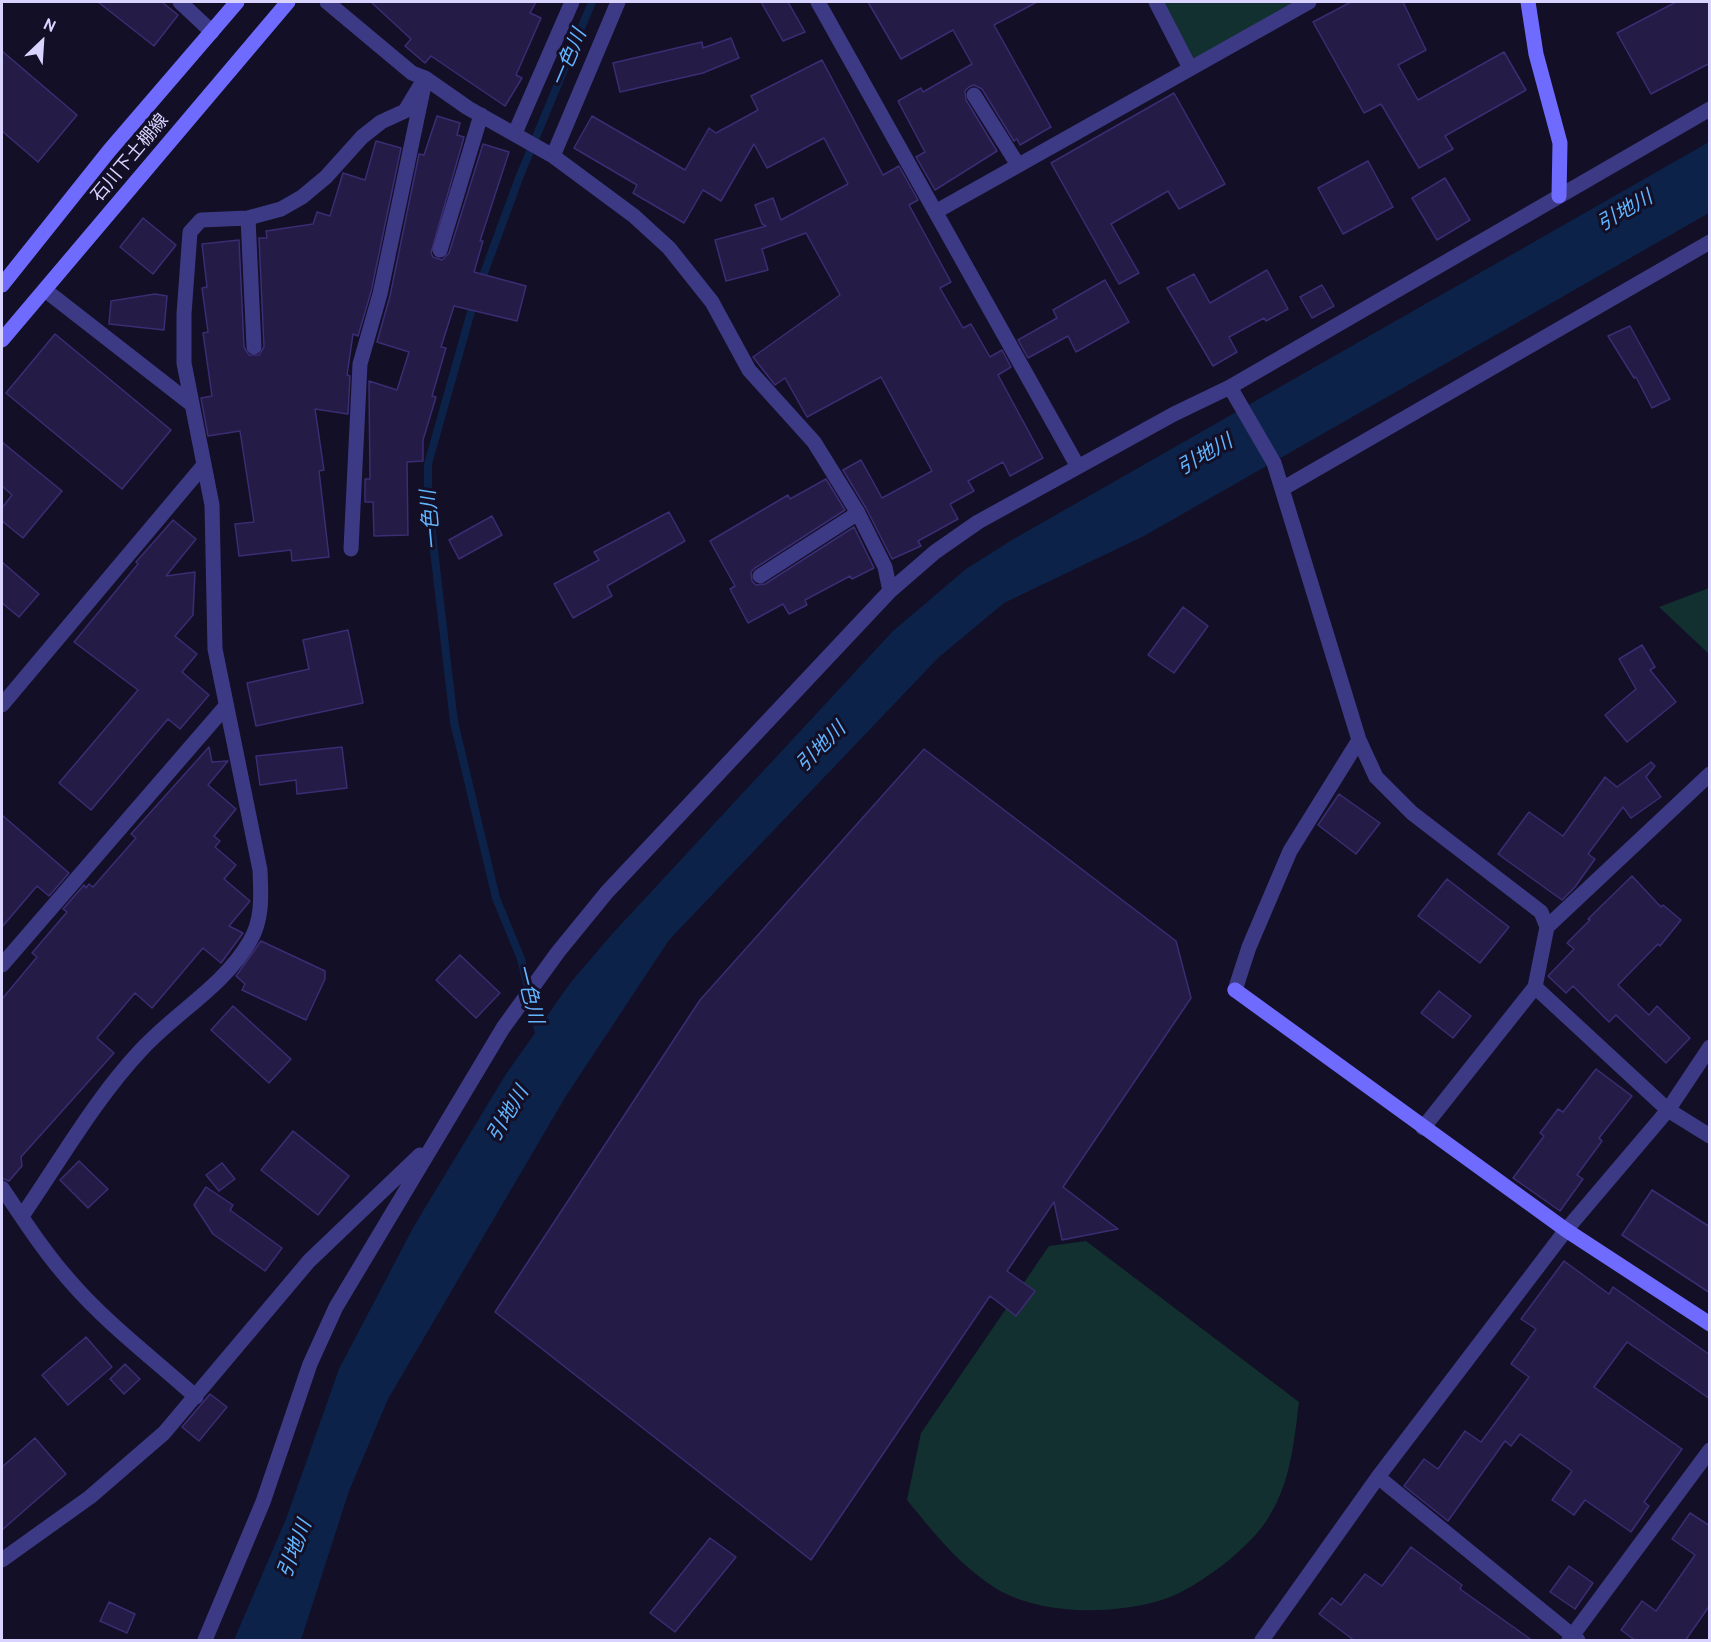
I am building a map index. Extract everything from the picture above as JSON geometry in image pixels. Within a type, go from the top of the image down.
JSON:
[{"type":"street","points":[[180,2],[212,32]]},
{"type":"street","name":"石川下土棚線","points":[[2,285],[109,151],[237,2]]},
{"type":"street","name":"石川下土棚線","points":[[2,340],[288,2]]},
{"type":"street","points":[[521,136],[573,2]]},
{"type":"street","points":[[553,156],[618,2]]},
{"type":"street","points":[[818,2],[937,211],[1077,465]]},
{"type":"street","points":[[1156,2],[1190,68]]},
{"type":"street","points":[[937,211],[1309,2]]},
{"type":"street","points":[[1528,2],[1536,54],[1560,143],[1559,196]]},
{"type":"street","points":[[331,3],[412,74],[425,78],[482,115],[553,156],[634,216],[669,248],[712,302],[749,370],[814,442],[858,513],[885,567],[890,591]]},
{"type":"street","points":[[22,1216],[115,1081],[141,1050],[230,970],[251,939],[262,907],[260,870],[215,649],[212,505],[190,403],[184,363],[190,232],[201,220],[248,218],[281,209],[302,196],[326,177],[362,137],[381,122],[405,111],[425,78]]},
{"type":"street","points":[[351,549],[360,364],[380,294],[425,78]]},
{"type":"street","points":[[974,94],[1018,165]]},
{"type":"street","points":[[205,1641],[252,1532],[309,1364],[336,1307],[434,1141],[517,1008],[607,892],[890,591],[935,552],[978,522],[1077,465],[1230,387],[1710,109]]},
{"type":"street","points":[[440,250],[482,115]]},
{"type":"street","points":[[248,218],[254,347]]},
{"type":"street","points":[[1282,489],[1710,242]]},
{"type":"street","points":[[45,290],[190,403]]},
{"type":"street","points":[[1230,387],[1274,463],[1359,740],[1376,777],[1412,813],[1541,912],[1547,927],[1535,987],[1423,1128]]},
{"type":"street","points":[[2,705],[203,466]]},
{"type":"street","points":[[760,576],[858,513]]},
{"type":"street","points":[[2,965],[226,706]]},
{"type":"street","points":[[1359,740],[1290,851],[1248,947],[1235,990],[1566,1230],[1710,1324]]},
{"type":"street","points":[[1547,927],[1710,774]]},
{"type":"street","points":[[1535,987],[1668,1110],[1710,1136]]},
{"type":"street","points":[[1262,1641],[1378,1477],[1566,1230],[1668,1110],[1710,1047]]},
{"type":"street","points":[[2,1560],[90,1497],[124,1470],[164,1433],[309,1261],[434,1141]]},
{"type":"street","points":[[2,1188],[42,1248],[78,1290],[196,1397]]},
{"type":"street","points":[[1378,1477],[1573,1639],[1710,1450]]},
{"type":"green space","points":[[1156,2],[1309,2],[1190,68]]},
{"type":"green space","points":[[1710,588],[1709,654],[1659,607]]},
{"type":"green space","points":[[1086,1241],[1299,1402],[1283,1488],[1270,1515],[1251,1540],[1224,1564],[1179,1593],[1146,1604],[1102,1610],[1057,1608],[1036,1604],[1015,1598],[997,1589],[959,1559],[907,1500],[921,1433],[1049,1246]]},
{"type":"water","name":"引地川","points":[[1709,142],[1709,213],[1144,536],[1004,603],[938,658],[669,940],[566,1096],[388,1399],[349,1491],[301,1640],[234,1640],[286,1519],[339,1369],[414,1226],[506,1074],[571,982],[613,933],[893,631],[966,569],[1012,540]]},
{"type":"building","points":[[98,2],[162,2],[178,15],[154,46]]},
{"type":"building","points":[[371,2],[536,2],[530,13],[541,18],[516,75],[522,78],[505,106],[431,56],[425,63],[405,46],[411,39]]},
{"type":"building","points":[[761,2],[788,2],[805,32],[783,41]]},
{"type":"building","points":[[868,2],[1037,2],[994,25],[1051,127],[1020,145],[1017,139],[1014,141],[982,89],[974,85],[969,87],[965,91],[966,100],[997,151],[935,190],[916,157],[925,152],[898,101],[921,88],[923,92],[972,64],[953,30],[901,59]]},
{"type":"building","points":[[1351,2],[1403,2],[1426,50],[1398,65],[1418,100],[1504,52],[1526,90],[1445,136],[1453,149],[1419,168],[1381,104],[1364,113],[1313,22]]},
{"type":"building","points":[[1676,2],[1710,2],[1710,63],[1651,94],[1617,33]]},
{"type":"building","points":[[731,38],[739,58],[703,73],[620,92],[613,63],[702,42],[703,48]]},
{"type":"building","points":[[2,51],[77,115],[38,162],[2,131]]},
{"type":"building","points":[[822,60],[883,175],[899,166],[918,200],[909,205],[951,282],[940,288],[963,328],[971,324],[990,357],[1002,350],[1011,367],[998,375],[1043,458],[1010,476],[1003,462],[968,481],[974,491],[950,504],[958,519],[918,541],[921,546],[892,559],[866,508],[843,470],[861,460],[882,498],[932,471],[881,377],[807,417],[785,378],[775,385],[753,357],[840,295],[806,233],[762,249],[768,270],[726,281],[715,240],[766,226],[762,224],[755,205],[773,198],[781,220],[848,184],[824,138],[767,168],[754,144],[721,201],[703,190],[684,223],[633,193],[637,185],[574,148],[592,116],[685,170],[709,128],[716,133],[758,110],[751,96]]},
{"type":"building","points":[[1174,93],[1225,184],[1179,209],[1168,191],[1111,224],[1139,273],[1119,284],[1051,163]]},
{"type":"building","points":[[437,116],[460,123],[457,135],[464,137],[431,253],[433,257],[442,260],[449,253],[483,144],[509,152],[480,241],[483,241],[474,272],[526,286],[517,321],[454,306],[441,347],[446,348],[432,396],[436,397],[423,440],[423,461],[407,462],[408,535],[374,536],[373,502],[365,502],[365,479],[370,479],[369,381],[397,390],[409,352],[377,342],[390,296],[419,154],[424,155]]},
{"type":"building","points":[[376,141],[401,148],[371,292],[358,336],[353,334],[347,375],[350,376],[348,414],[315,409],[324,470],[319,471],[329,557],[292,561],[291,550],[239,556],[235,524],[254,522],[240,431],[208,436],[201,398],[212,396],[203,333],[208,332],[202,288],[207,287],[202,244],[239,240],[244,347],[249,355],[259,355],[264,347],[259,238],[267,238],[266,231],[313,224],[317,212],[330,216],[343,173],[365,180]]},
{"type":"building","points":[[1368,161],[1393,207],[1343,234],[1318,188]]},
{"type":"building","points":[[1445,178],[1470,220],[1437,240],[1412,198]]},
{"type":"building","points":[[143,218],[176,245],[153,274],[120,247]]},
{"type":"building","points":[[1267,270],[1288,309],[1266,321],[1264,318],[1229,337],[1237,352],[1213,366],[1167,288],[1194,274],[1210,303]]},
{"type":"building","points":[[1105,280],[1129,322],[1076,352],[1068,336],[1028,358],[1018,340],[1057,318],[1053,310]]},
{"type":"building","points":[[1322,285],[1334,306],[1312,318],[1300,297]]},
{"type":"building","points":[[155,294],[167,296],[164,330],[109,324],[111,301]]},
{"type":"building","points":[[1630,326],[1670,399],[1652,408],[1636,377],[1634,378],[1608,336]]},
{"type":"building","points":[[55,334],[171,430],[122,489],[6,393]]},
{"type":"building","points":[[2,442],[62,491],[23,538],[2,521],[2,508],[12,495],[2,486]]},
{"type":"building","points":[[826,479],[845,510],[755,568],[751,572],[752,581],[756,585],[765,584],[854,527],[874,568],[852,579],[850,576],[805,600],[807,605],[789,614],[783,604],[748,623],[730,589],[735,586],[710,541],[788,495],[790,499]]},
{"type":"building","points":[[669,512],[685,541],[607,586],[612,596],[573,618],[554,584],[599,560],[594,552]]},
{"type":"building","points":[[492,516],[502,535],[459,559],[449,540]]},
{"type":"building","points":[[173,520],[196,539],[166,576],[195,572],[193,615],[175,636],[197,654],[182,672],[209,695],[180,729],[168,719],[91,810],[59,783],[138,690],[74,642],[138,564],[136,562]]},
{"type":"building","points":[[2,562],[39,594],[19,617],[2,603]]},
{"type":"building","points":[[1183,607],[1208,626],[1174,673],[1148,655]]},
{"type":"building","points":[[348,630],[363,703],[256,726],[247,683],[309,669],[303,640]]},
{"type":"building","points":[[1642,645],[1655,667],[1650,670],[1676,702],[1627,742],[1605,715],[1636,689],[1619,659]]},
{"type":"building","points":[[209,747],[212,762],[228,761],[208,785],[236,809],[214,836],[220,841],[215,847],[236,865],[224,879],[250,901],[229,926],[243,933],[221,963],[203,948],[152,1008],[135,993],[97,1038],[114,1053],[21,1157],[22,1166],[9,1181],[2,1178],[2,999],[37,957],[32,953],[67,912],[63,909],[84,885],[86,888],[89,884],[93,887],[136,838],[131,834]]},
{"type":"building","points":[[342,747],[347,788],[297,794],[296,780],[260,785],[256,756]]},
{"type":"building","points":[[924,749],[1176,941],[1191,998],[1063,1187],[1118,1229],[1062,1240],[1054,1202],[1007,1271],[1035,1291],[1016,1316],[990,1296],[811,1560],[495,1312],[700,1000]]},
{"type":"building","points":[[1651,762],[1655,766],[1646,777],[1661,797],[1631,818],[1623,807],[1588,854],[1595,859],[1575,887],[1562,900],[1498,854],[1529,812],[1563,836],[1605,777],[1617,787]]},
{"type":"building","points":[[1339,794],[1380,823],[1356,854],[1318,825]]},
{"type":"building","points":[[2,815],[69,873],[49,896],[37,886],[2,927]]},
{"type":"building","points":[[1632,876],[1661,907],[1663,905],[1681,920],[1660,946],[1658,944],[1618,985],[1649,1015],[1657,1006],[1690,1038],[1666,1063],[1616,1015],[1609,1022],[1573,986],[1566,993],[1548,976],[1574,949],[1567,943]]},
{"type":"building","points":[[1447,879],[1509,927],[1480,963],[1418,916]]},
{"type":"building","points":[[261,941],[325,971],[325,979],[306,1020],[242,990],[245,984],[236,976]]},
{"type":"building","points":[[460,955],[500,993],[476,1018],[436,980]]},
{"type":"building","points":[[1439,991],[1471,1016],[1453,1038],[1421,1013]]},
{"type":"building","points":[[233,1006],[291,1059],[269,1083],[211,1030]]},
{"type":"building","points":[[1596,1069],[1632,1096],[1599,1138],[1602,1141],[1577,1175],[1583,1179],[1560,1211],[1513,1178],[1544,1136],[1540,1133],[1558,1109],[1563,1112]]},
{"type":"building","points":[[293,1131],[349,1176],[318,1215],[261,1170]]},
{"type":"building","points":[[79,1161],[108,1189],[88,1208],[60,1180]]},
{"type":"building","points":[[222,1163],[235,1179],[219,1191],[206,1175]]},
{"type":"building","points":[[206,1187],[233,1205],[230,1210],[282,1248],[265,1271],[213,1234],[194,1205]]},
{"type":"building","points":[[1652,1190],[1710,1227],[1710,1293],[1622,1235]]},
{"type":"building","points":[[1564,1261],[1609,1294],[1613,1287],[1710,1355],[1710,1399],[1627,1342],[1594,1387],[1682,1449],[1644,1502],[1649,1506],[1631,1532],[1585,1500],[1574,1515],[1552,1500],[1572,1471],[1520,1434],[1511,1446],[1505,1441],[1448,1521],[1404,1486],[1424,1459],[1438,1469],[1465,1431],[1481,1442],[1529,1377],[1511,1364],[1536,1329],[1521,1319]]},
{"type":"building","points":[[86,1337],[112,1367],[68,1405],[42,1375]]},
{"type":"building","points":[[125,1364],[140,1379],[124,1394],[110,1379]]},
{"type":"building","points":[[210,1394],[227,1407],[199,1441],[182,1427]]},
{"type":"building","points":[[35,1438],[66,1474],[2,1530],[2,1467]]},
{"type":"building","points":[[1690,1513],[1710,1526],[1710,1605],[1685,1641],[1636,1641],[1621,1630],[1642,1601],[1656,1611],[1695,1555],[1672,1539]]},
{"type":"building","points":[[710,1538],[736,1557],[675,1632],[650,1613]]},
{"type":"building","points":[[1411,1547],[1462,1585],[1460,1589],[1533,1641],[1355,1641],[1319,1614],[1332,1598],[1341,1605],[1365,1574],[1382,1586]]},
{"type":"building","points":[[1569,1566],[1593,1583],[1575,1609],[1550,1592]]},
{"type":"building","points":[[109,1602],[135,1614],[127,1633],[100,1621]]},
{"type":"waterway","name":"一色川","points":[[480,284],[519,178],[592,2]]},
{"type":"waterway","name":"一色川","points":[[474,301],[428,464],[428,499],[454,722],[496,898],[521,959],[540,1037]]}]
